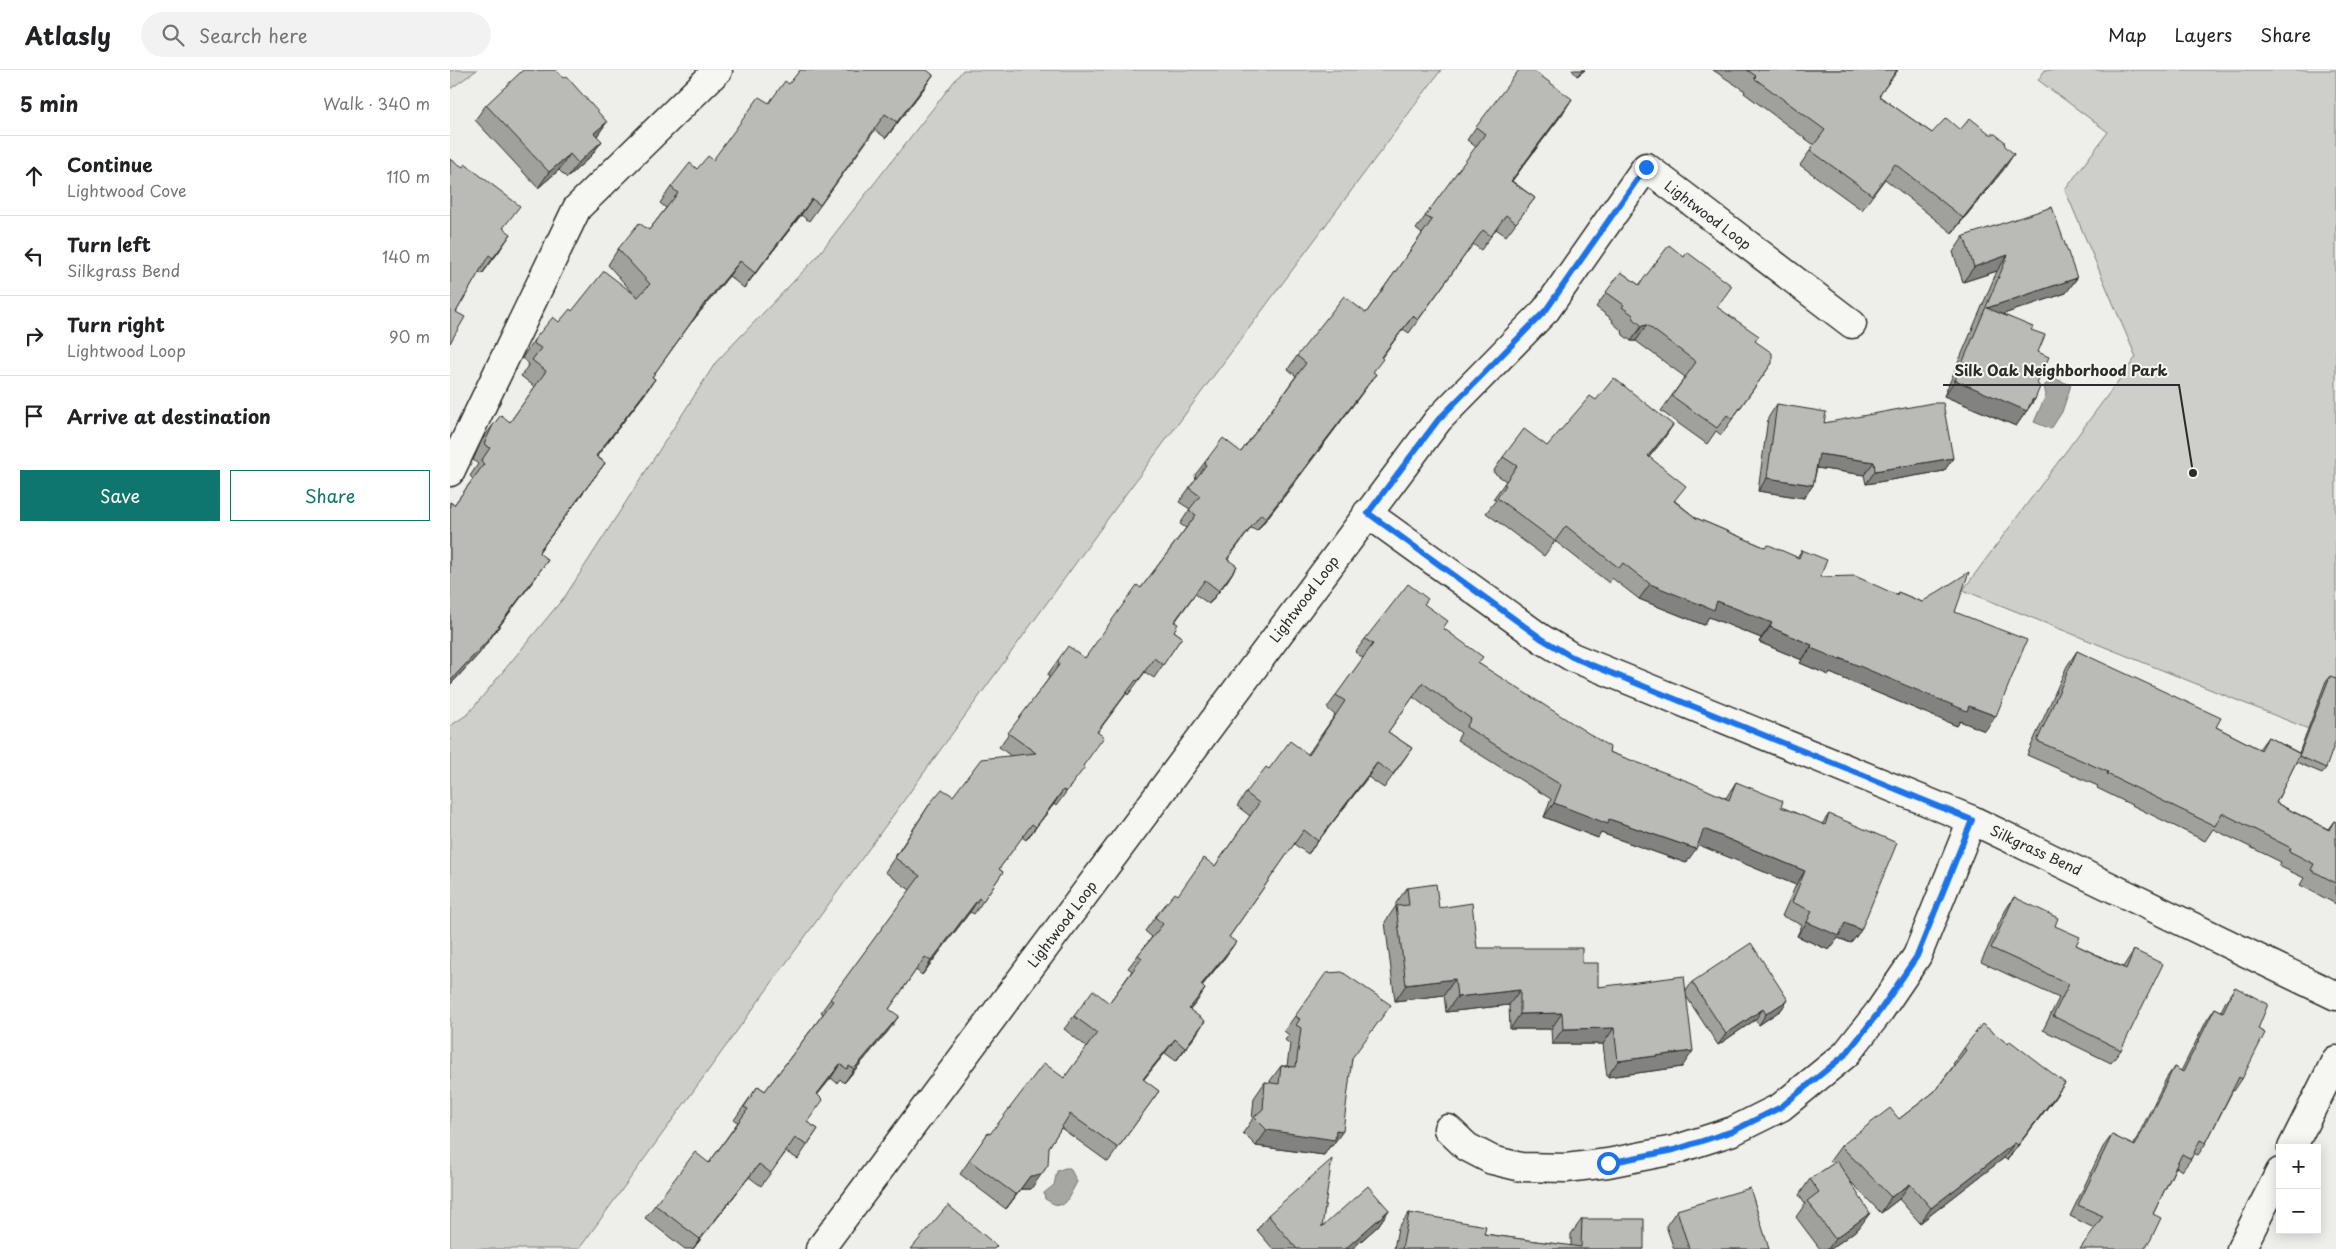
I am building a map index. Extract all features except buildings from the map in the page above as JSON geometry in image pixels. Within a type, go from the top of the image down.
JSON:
[{"type":"street","points":[[450,472],[577,208],[718,70]]},
{"type":"street","name":"Lightwood Loop","points":[[820,1249],[1438,420],[1546,310],[1646,167],[1852,324]]},
{"type":"street","name":"Silkgrass Bend","points":[[1368,513],[1542,639],[1572,657],[1972,820],[2336,996]]},
{"type":"street","points":[[1448,1129],[1468,1147],[1492,1160],[1521,1167],[1566,1168],[1608,1163],[1674,1150],[1733,1131],[1781,1107],[1846,1054],[1879,1012],[1917,956],[1972,820]]},
{"type":"street","points":[[2294,1144],[2336,1060]]},
{"type":"street","points":[[2241,1249],[2276,1180]]},
{"type":"shaded area","points":[[450,70],[477,70],[450,89]]},
{"type":"shaded area","points":[[963,70],[1441,70],[1125,495],[579,1249],[450,1249],[450,726],[468,714],[566,595],[716,362],[815,259]]},
{"type":"shaded area","points":[[2045,70],[2336,70],[2336,740],[1963,590],[2136,357],[2065,190],[2108,132],[2038,80]]},
{"type":"shaded area","points":[[2053,378],[2071,385],[2062,412],[2051,429],[2034,422],[2046,395],[2044,386]]},
{"type":"shaded area","points":[[1070,1168],[1077,1182],[1066,1202],[1062,1205],[1054,1204],[1045,1199],[1044,1193],[1054,1185],[1057,1171]]},
{"type":"place","name":"Silk Oak Neighborhood Park","points":[[2193,473]]},
{"type":"route","points":[[1608,1163],[1674,1150],[1733,1131],[1781,1107],[1846,1054],[1879,1012],[1917,956],[1972,820],[1572,657],[1542,639],[1368,513],[1438,420],[1546,310],[1646,167]]}]
